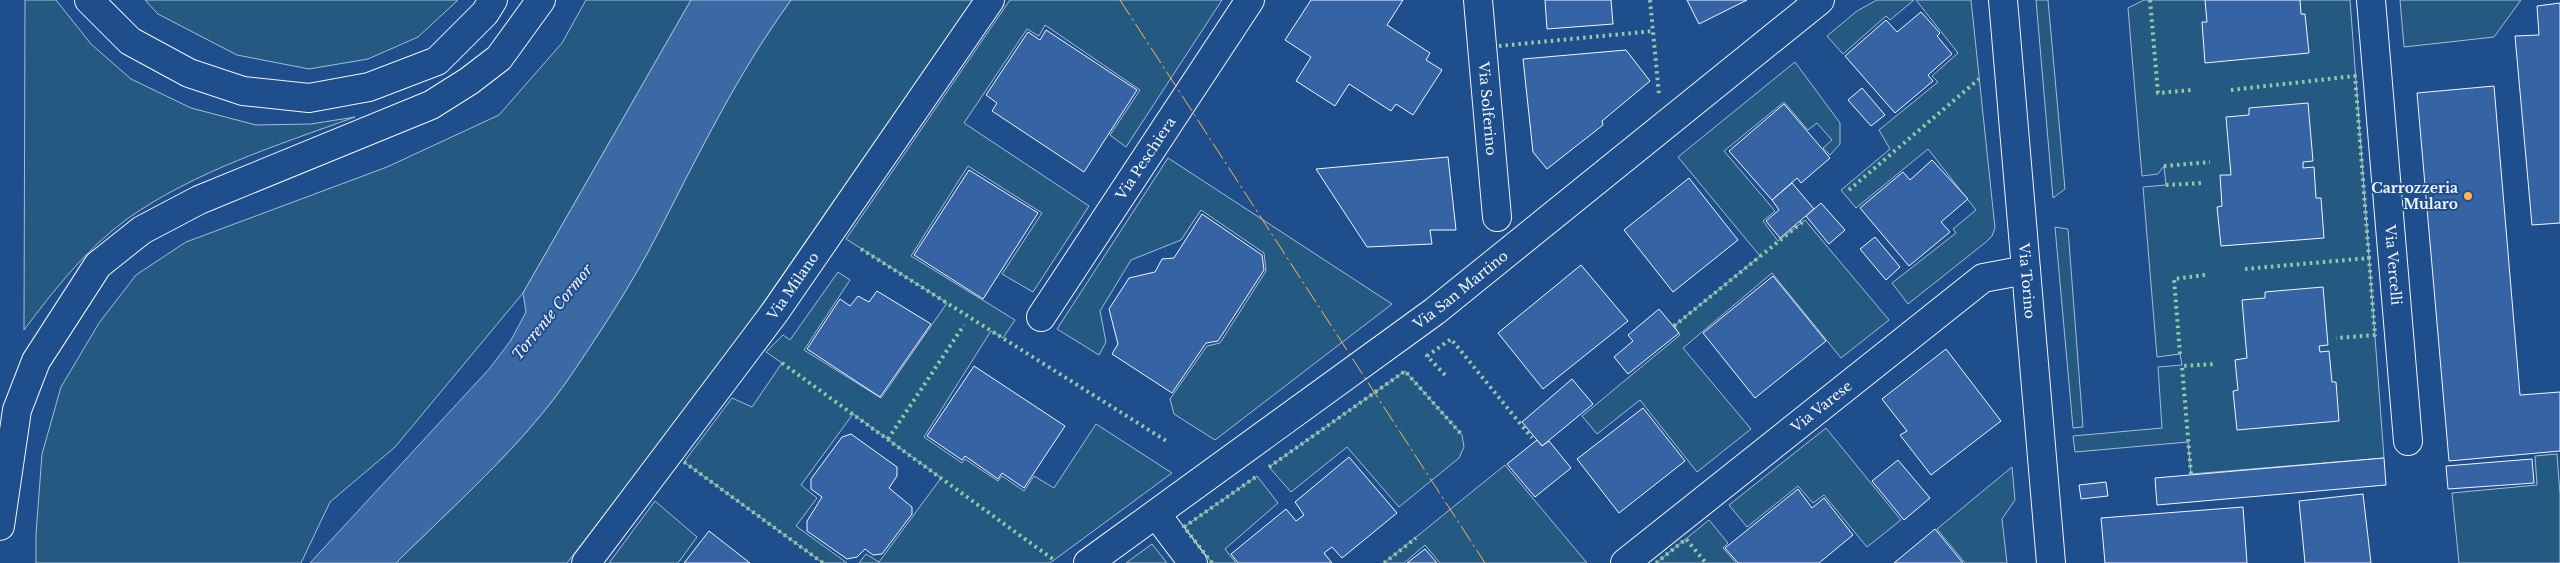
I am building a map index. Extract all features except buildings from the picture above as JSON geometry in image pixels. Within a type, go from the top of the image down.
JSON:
[{"type":"main road","points":[[89,0],[130,41],[189,74],[243,92],[309,98],[369,87],[437,61],[485,13],[493,0]]},
{"type":"main road","points":[[0,526],[17,410],[36,361],[98,265],[142,230],[199,200],[430,105],[469,81],[499,58],[541,0]]},
{"type":"main road","name":"Via Milano","points":[[586,563],[775,312],[990,0]]},
{"type":"main road","name":"Via Peschiera","points":[[1041,317],[1250,0]]},
{"type":"main road","name":"Via Solferino","points":[[1478,0],[1498,218]]},
{"type":"main road","name":"Via San Martino","points":[[1088,563],[1435,312],[1820,0]]},
{"type":"main road","name":"Via Torino","points":[[2003,0],[2051,563]]},
{"type":"main road","name":"Via Vercelli","points":[[2371,0],[2408,441]]},
{"type":"main road","name":"Via Varese","points":[[1625,563],[1983,278],[2026,270]]},
{"type":"main road","points":[[1156,514],[1193,563]]},
{"type":"shaded area","points":[[25,0],[56,0],[91,44],[131,79],[191,108],[256,125],[311,124],[355,117],[238,160],[153,202],[127,219],[98,243],[59,285],[24,330]]},
{"type":"shaded area","points":[[145,0],[458,0],[418,37],[368,59],[309,69],[237,55],[158,14]]},
{"type":"shaded area","points":[[586,0],[691,0],[523,293],[395,447],[330,502],[301,563],[36,563],[36,534],[42,454],[61,387],[99,323],[136,275],[186,242],[387,167],[499,115],[562,43]]},
{"type":"shaded area","points":[[791,0],[973,0],[725,358],[567,563],[396,563],[507,453],[567,381],[626,290],[736,85]]},
{"type":"shaded area","points":[[1010,0],[1222,0],[1126,147],[1110,135],[1140,90],[1045,25],[1039,36],[1027,29],[964,123],[1089,206],[1033,292],[1002,274],[1042,213],[968,166],[911,256],[1015,320],[1003,338],[991,331],[924,437],[962,463],[965,459],[998,481],[1002,476],[1024,491],[1034,476],[1054,488],[1096,424],[1172,473],[1050,563],[859,563],[866,554],[879,562],[941,478],[853,414],[801,485],[817,498],[796,526],[847,563],[823,563],[684,462],[732,398],[752,407],[782,363],[766,352],[783,335],[790,340],[838,272],[850,280],[804,350],[881,398],[947,303],[846,239]]},
{"type":"shaded area","points":[[1877,0],[1914,0],[1890,20],[1886,16],[1843,54],[1827,36],[1857,11]]},
{"type":"shaded area","points":[[1916,0],[1971,0],[1995,228],[1992,236],[1986,242],[1908,304],[1892,283],[1956,233],[1953,229],[1976,210],[1928,149],[1856,208],[1841,190],[1890,149],[1879,130],[1938,82],[1932,76],[1958,53]]},
{"type":"shaded area","points":[[2036,0],[2048,0],[2065,189],[2053,198]]},
{"type":"shaded area","points":[[2144,0],[2350,0],[2384,458],[2191,474],[2188,442],[2075,452],[2073,436],[2162,428],[2158,367],[2182,365],[2180,354],[2157,357],[2143,187],[2166,185],[2164,166],[2158,174],[2142,176],[2128,8]]},
{"type":"shaded area","points":[[2400,0],[2521,0],[2494,37],[2404,47]]},
{"type":"shaded area","points":[[1795,62],[1840,123],[1840,144],[1830,155],[1823,148],[1832,140],[1817,123],[1808,130],[1784,102],[1724,151],[1775,211],[1763,221],[1778,241],[1805,220],[1889,320],[1841,358],[1772,273],[1683,348],[1751,429],[1697,472],[1640,400],[1597,434],[1582,416],[1680,335],[1674,326],[1760,256],[1678,157]]},
{"type":"shaded area","points":[[1168,158],[1392,304],[1215,440],[1174,414],[1170,399],[1207,346],[1220,343],[1266,271],[1264,253],[1201,210],[1181,240],[1131,260],[1100,311],[1106,342],[1099,355],[1057,329]]},
{"type":"shaded area","points":[[2055,227],[2068,229],[2083,427],[2073,428]]},
{"type":"shaded area","points":[[1405,371],[1462,435],[1464,447],[1459,458],[1399,507],[1347,447],[1291,492],[1269,467]]},
{"type":"shaded area","points":[[1826,428],[1901,520],[1867,547],[1824,495],[1813,503],[1798,486],[1747,527],[1729,505]]},
{"type":"shaded area","points":[[2557,454],[2560,494],[2560,563],[2459,563],[2452,493],[2537,485],[2535,456]]},
{"type":"shaded area","points":[[1505,465],[1587,563],[1440,563],[1425,545],[1404,563],[1384,563]]},
{"type":"shaded area","points":[[2012,467],[2015,500],[2002,519],[2007,563],[1965,563],[1937,529]]},
{"type":"shaded area","points":[[1257,476],[1278,503],[1225,549],[1236,563],[1212,563],[1184,527]]},
{"type":"shaded area","points":[[655,501],[697,537],[678,563],[609,563]]},
{"type":"shaded area","points":[[1709,520],[1728,543],[1723,548],[1736,563],[1656,563]]},
{"type":"shaded area","points":[[1152,544],[1167,563],[1126,563]]},
{"type":"water","name":"Torrente Cormor","points":[[691,0],[791,0],[736,85],[637,271],[567,381],[507,453],[396,563],[310,563],[490,368],[511,340],[526,312],[523,293]]},
{"type":"hedge","points":[[1650,0],[1659,95]]},
{"type":"hedge","points":[[2150,0],[2158,93],[2192,90]]},
{"type":"hedge","points":[[1499,46],[1653,31]]},
{"type":"hedge","points":[[2231,90],[2355,76],[2369,258]]},
{"type":"hedge","points":[[1849,190],[1979,79]]},
{"type":"hedge","points":[[2164,166],[2210,162]]},
{"type":"hedge","points":[[2166,185],[2202,183]]},
{"type":"hedge","points":[[1674,326],[1805,220]]},
{"type":"hedge","points":[[861,249],[1168,442]]},
{"type":"hedge","points":[[2245,269],[2369,258],[2375,335],[2336,338]]},
{"type":"hedge","points":[[2180,354],[2174,279],[2205,275]]},
{"type":"hedge","points":[[888,439],[964,325]]},
{"type":"hedge","points":[[1445,375],[1427,356],[1451,339],[1532,438]]},
{"type":"hedge","points":[[782,363],[1054,560]]},
{"type":"hedge","points":[[2191,474],[2182,366],[2216,364]]},
{"type":"hedge","points":[[1269,467],[1405,371],[1462,435]]},
{"type":"hedge","points":[[684,462],[823,563]]},
{"type":"hedge","points":[[1212,563],[1184,527],[1257,476]]},
{"type":"hedge","points":[[1384,563],[1416,538]]},
{"type":"hedge","points":[[1656,563],[1686,539],[1706,563]]},
{"type":"power","points":[[1120,0],[1485,563]]},
{"type":"place","name":"Carrozzeria Mularo","points":[[2468,196]]}]
